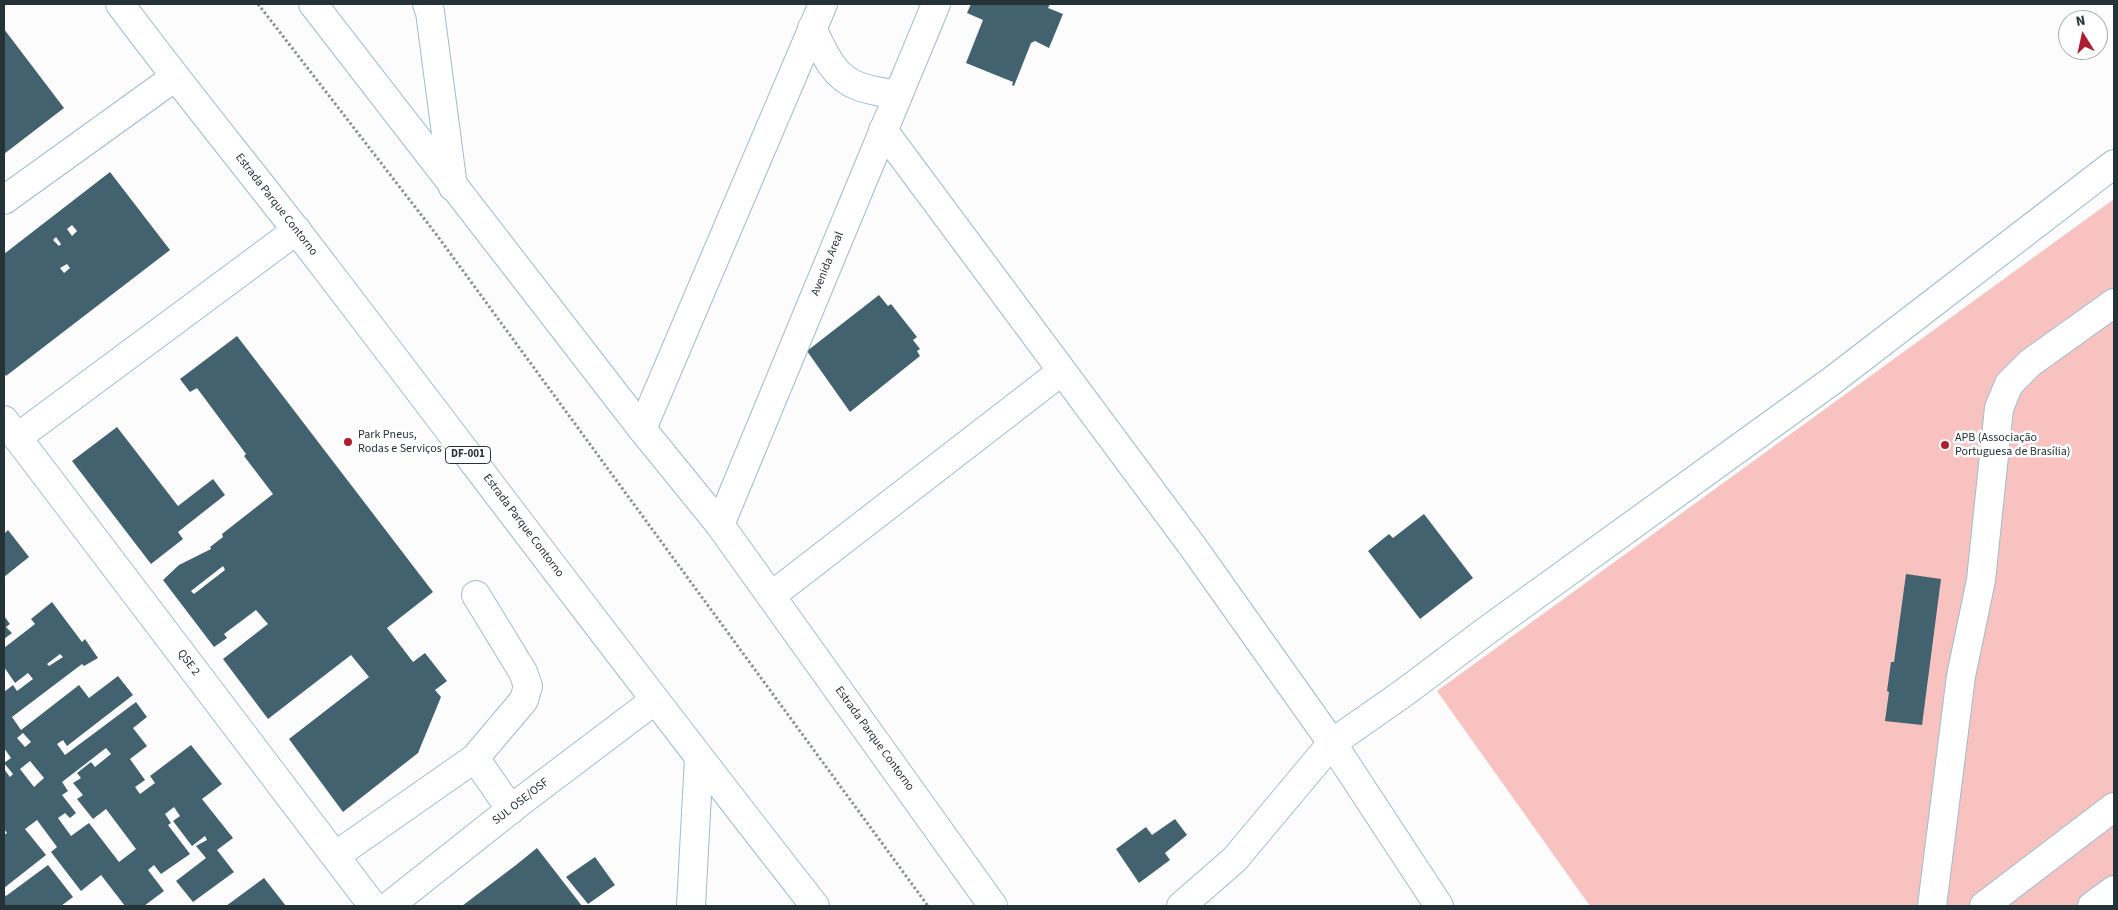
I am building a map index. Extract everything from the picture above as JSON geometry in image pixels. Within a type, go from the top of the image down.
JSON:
[{"type":"main road","name":"Estrada Parque Contorno","points":[[120,4],[175,77],[297,230],[699,758],[815,906]]},
{"type":"main road","name":"Estrada Parque Contorno","points":[[313,4],[642,430],[720,525],[993,906]]},
{"type":"main road","points":[[427,4],[430,12],[453,187]]},
{"type":"main road","points":[[642,430],[823,4]]},
{"type":"main road","name":"Avenida Areal","points":[[720,525],[896,95],[936,4]]},
{"type":"main road","points":[[812,28],[826,59],[840,76],[857,86],[896,95]]},
{"type":"main road","points":[[4,200],[175,77]]},
{"type":"main road","points":[[883,130],[1193,547],[1332,743],[1439,906]]},
{"type":"main road","points":[[1181,906],[1235,859],[1332,743],[1419,682],[1494,625],[1833,380],[2114,164]]},
{"type":"main road","points":[[11,428],[297,230]]},
{"type":"main road","points":[[1932,906],[1961,676],[1981,580],[1999,408],[2008,384],[2030,363],[2114,303]]},
{"type":"main road","points":[[771,596],[1062,371]]},
{"type":"main road","name":"QSE 2","points":[[11,428],[372,906]]},
{"type":"main road","points":[[335,856],[474,758],[524,700],[528,686],[523,672],[476,595]]},
{"type":"main road","name":"SUL OSE/OSF","points":[[389,906],[655,700]]},
{"type":"main road","points":[[474,758],[511,810]]},
{"type":"main road","points":[[693,905],[699,758]]},
{"type":"main road","points":[[1984,906],[2114,807]]},
{"type":"main road","points":[[2092,906],[2114,890]]},
{"type":"path","points":[[258,4],[436,234],[928,906]]},
{"type":"shaded area","name":"APB (Associação Portuguesa de Brasília)","points":[[2114,199],[2114,906],[1590,906],[1437,691]]},
{"type":"building","points":[[971,4],[1050,4],[1048,8],[1063,14],[1049,48],[1035,41],[1031,43],[1014,86],[1012,85],[1013,82],[966,63],[983,20],[967,13]]},
{"type":"building","points":[[4,29],[64,108],[4,154]]},
{"type":"building","points":[[110,172],[170,250],[6,376],[4,373],[4,254]],"holes":[[[72,225],[77,231],[72,236],[67,229]],[[56,237],[61,244],[59,246],[53,240]],[[67,264],[70,268],[64,273],[60,268]]]},
{"type":"building","points":[[879,295],[888,306],[891,304],[917,337],[913,340],[920,349],[917,351],[920,356],[850,412],[807,351]]},
{"type":"building","points":[[237,336],[433,592],[387,628],[413,662],[425,653],[447,681],[435,690],[441,697],[418,753],[343,812],[289,739],[369,677],[351,655],[268,719],[223,659],[268,624],[256,610],[224,634],[227,638],[214,647],[163,580],[179,565],[211,549],[210,547],[223,537],[222,534],[273,494],[197,388],[190,392],[180,379]],"holes":[[[223,566],[225,570],[194,594],[191,591]]]},
{"type":"building","points":[[117,427],[178,506],[213,479],[225,495],[178,532],[183,539],[151,564],[72,461]]},
{"type":"building","points":[[1424,514],[1473,578],[1420,619],[1368,551],[1389,534],[1393,538]]},
{"type":"building","points":[[8,530],[29,557],[4,577],[4,534]]},
{"type":"building","points":[[1906,574],[1941,579],[1922,725],[1885,721],[1891,662],[1894,662]]},
{"type":"building","points":[[52,602],[82,642],[85,639],[98,658],[84,666],[82,664],[12,717],[21,730],[79,685],[89,698],[118,676],[133,695],[67,746],[63,740],[57,744],[65,755],[136,702],[147,717],[133,728],[147,746],[130,759],[145,780],[135,787],[140,794],[155,783],[150,776],[191,745],[222,784],[202,799],[233,838],[217,850],[234,872],[193,902],[176,881],[206,858],[196,846],[207,840],[205,836],[192,846],[173,821],[180,816],[174,807],[165,814],[171,823],[168,825],[190,854],[161,874],[154,865],[148,870],[164,891],[144,906],[125,906],[101,875],[81,891],[51,852],[57,847],[37,820],[25,829],[46,855],[4,888],[4,835],[7,833],[4,829],[4,769],[10,777],[13,774],[4,763],[11,758],[4,748],[4,692],[13,685],[17,691],[33,679],[28,673],[15,683],[4,667],[4,648],[35,624],[31,619]],"holes":[[[60,654],[63,657],[49,666],[47,664]],[[23,733],[31,742],[25,747],[17,738]],[[106,748],[111,754],[95,767],[91,762],[77,773],[81,778],[73,783],[83,795],[77,799],[93,819],[106,809],[136,849],[119,862],[89,823],[71,836],[58,818],[65,813],[70,818],[76,813],[62,795],[68,791],[62,782]],[[30,761],[44,778],[34,787],[20,769]]]},
{"type":"building","points":[[4,616],[10,624],[6,627],[12,633],[4,639]]},
{"type":"building","points":[[1175,819],[1187,835],[1165,853],[1170,860],[1139,883],[1116,849],[1146,827],[1152,835]]},
{"type":"building","points":[[537,848],[582,906],[462,906],[516,865]]},
{"type":"building","points":[[595,857],[615,885],[588,904],[566,877]]},
{"type":"building","points":[[48,865],[73,897],[61,906],[4,906],[4,894],[6,896]]},
{"type":"building","points":[[264,878],[286,906],[226,906]]},
{"type":"place","name":"Park Pneus, Rodas e Serviços","points":[[348,442]]},
{"type":"place","name":"APB (Associação Portuguesa de Brasília)","points":[[1945,445]]}]
